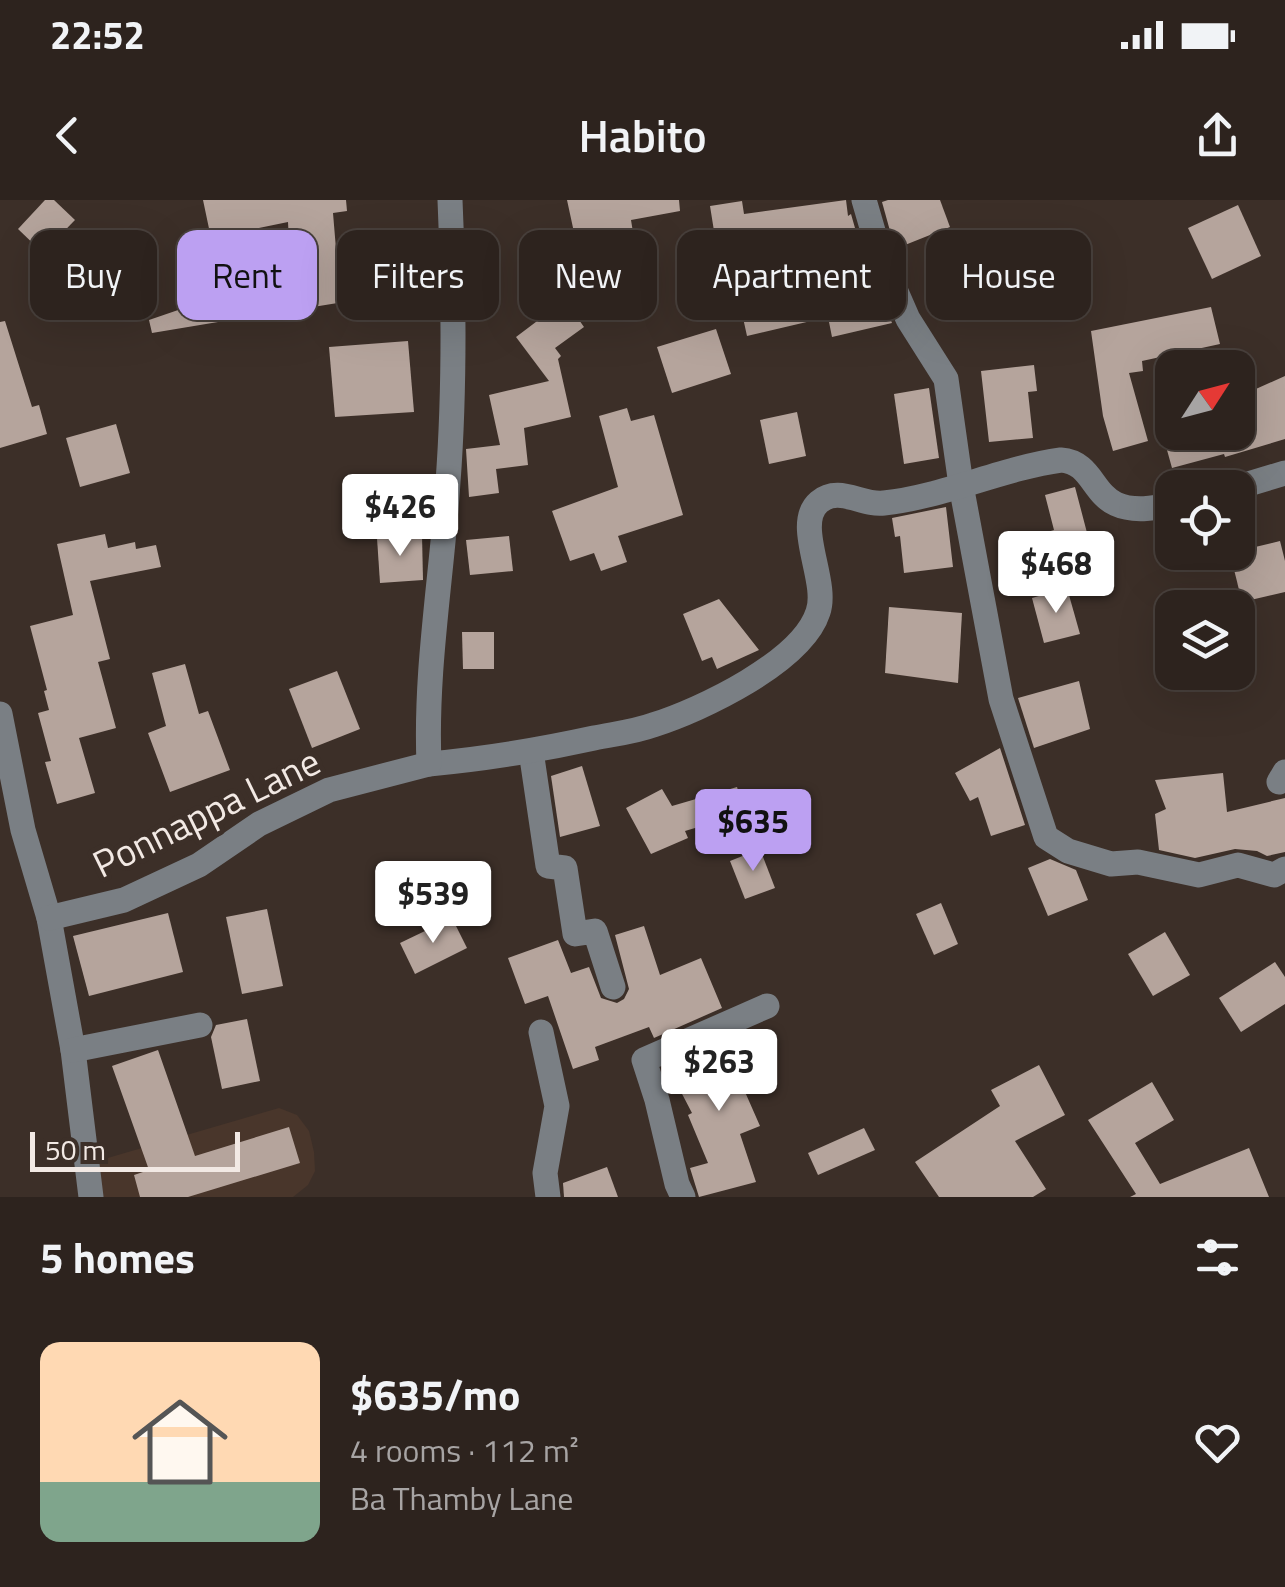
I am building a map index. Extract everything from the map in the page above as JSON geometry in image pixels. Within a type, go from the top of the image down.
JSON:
[{"type":"street","points":[[429,764],[430,646],[448,480],[454,291],[450,200]]},
{"type":"street","points":[[864,200],[880,255],[908,319],[946,379],[1000,699],[1046,837],[1068,851],[1110,864],[1138,862],[1199,875],[1238,864],[1274,875],[1285,870]]},
{"type":"street","points":[[961,484],[1045,462],[1074,461],[1111,502],[1119,506],[1155,507]]},
{"type":"street","points":[[1255,482],[1285,473]]},
{"type":"street","name":"Ponnappa Lane","points":[[49,918],[124,900],[199,866],[259,824],[329,790],[429,764],[532,751],[653,725],[766,670],[802,640],[820,610],[809,517],[826,497],[844,495],[881,504],[961,484]]},
{"type":"street","points":[[0,714],[23,830],[49,918],[73,1050],[91,1197]]},
{"type":"street","points":[[532,751],[548,866],[565,868],[574,934],[595,930],[613,987]]},
{"type":"street","points":[[683,1197],[676,1184],[644,1060],[768,1006]]},
{"type":"street","points":[[73,1050],[200,1025]]},
{"type":"street","points":[[541,1032],[557,1106],[545,1173],[548,1197]]},
{"type":"shaded area","points":[[279,1108],[297,1115],[309,1131],[314,1152],[315,1171],[308,1185],[293,1197],[91,1197],[87,1164]]},
{"type":"building","points":[[45,200],[54,200],[75,220],[65,230],[30,230],[30,241],[18,229]]},
{"type":"building","points":[[203,200],[346,200],[347,211],[333,213],[337,303],[317,306],[317,230],[288,230],[288,222],[250,230],[209,230]]},
{"type":"building","points":[[567,200],[679,200],[680,211],[631,220],[633,230],[573,230]]},
{"type":"building","points":[[846,200],[856,230],[714,230],[710,206],[742,201],[744,214]]},
{"type":"building","points":[[940,200],[950,227],[926,230],[926,237],[906,245],[906,230],[890,230],[882,202]]},
{"type":"building","points":[[1238,205],[1261,256],[1212,279],[1188,228]]},
{"type":"building","points":[[1211,307],[1220,344],[1192,350],[1155,350],[1155,358],[1142,361],[1143,371],[1129,373],[1148,441],[1113,451],[1103,416],[1091,331]]},
{"type":"building","points":[[177,310],[177,320],[230,320],[152,333],[149,320]]},
{"type":"building","points":[[539,320],[579,320],[584,327],[555,348],[561,356],[558,359],[571,417],[524,428],[528,465],[496,469],[499,493],[469,497],[466,449],[500,445],[489,395],[549,381],[516,337]]},
{"type":"building","points":[[743,320],[815,320],[747,336]]},
{"type":"building","points":[[829,320],[892,323],[832,337]]},
{"type":"building","points":[[5,321],[32,407],[39,405],[47,434],[0,448],[0,322]]},
{"type":"building","points":[[716,329],[731,374],[672,393],[657,347]]},
{"type":"building","points":[[408,341],[414,412],[335,417],[329,347]]},
{"type":"building","points":[[1034,365],[1037,391],[1028,392],[1033,438],[989,442],[981,371]]},
{"type":"building","points":[[1285,376],[1285,439],[1255,448],[1255,389]]},
{"type":"building","points":[[929,388],[939,458],[904,464],[894,394]]},
{"type":"building","points":[[627,408],[631,421],[654,415],[683,515],[618,536],[627,562],[601,571],[594,553],[570,561],[552,511],[618,487],[599,416]]},
{"type":"building","points":[[797,412],[806,456],[769,464],[760,420]]},
{"type":"building","points":[[116,424],[130,473],[80,487],[66,438]]},
{"type":"building","points":[[1167,450],[1248,450],[1225,457],[1224,454],[1172,468]]},
{"type":"building","points":[[1075,487],[1091,548],[1050,558],[1044,533],[1054,530],[1045,495]]},
{"type":"building","points":[[946,507],[953,567],[904,573],[900,536],[895,537],[892,518]]},
{"type":"building","points":[[105,534],[108,548],[135,542],[136,549],[156,545],[161,567],[90,581],[110,659],[98,662],[116,728],[79,738],[95,793],[57,804],[45,762],[51,761],[38,713],[49,710],[44,691],[47,690],[30,626],[73,615],[57,544]]},
{"type":"building","points":[[422,535],[423,580],[380,583],[377,538]]},
{"type":"building","points":[[509,536],[513,571],[470,575],[466,540]]},
{"type":"building","points":[[1280,541],[1285,561],[1285,592],[1255,599],[1255,590],[1239,590],[1234,570],[1255,570],[1255,547]]},
{"type":"building","points":[[1067,588],[1080,634],[1044,643],[1032,598]]},
{"type":"building","points":[[719,599],[759,650],[717,669],[712,657],[702,661],[683,614]]},
{"type":"building","points":[[889,607],[962,613],[958,683],[885,673]]},
{"type":"building","points":[[462,632],[494,632],[494,669],[463,669]]},
{"type":"building","points":[[185,664],[199,714],[208,711],[230,770],[170,792],[148,733],[166,726],[152,673]]},
{"type":"building","points":[[337,671],[360,729],[312,748],[289,689]]},
{"type":"building","points":[[1079,681],[1090,729],[1034,748],[1018,698]]},
{"type":"building","points":[[1000,748],[1025,825],[991,836],[978,797],[970,801],[955,773]]},
{"type":"building","points":[[582,766],[600,826],[560,837],[551,776]]},
{"type":"building","points":[[1223,773],[1227,812],[1285,798],[1285,852],[1267,856],[1235,849],[1195,858],[1159,850],[1155,814],[1166,809],[1155,780]]},
{"type":"building","points":[[737,787],[745,813],[685,831],[688,838],[651,854],[626,808],[662,789],[672,806]]},
{"type":"building","points":[[760,849],[775,888],[745,899],[730,861]]},
{"type":"building","points":[[1050,859],[1076,870],[1088,900],[1048,916],[1028,868]]},
{"type":"building","points":[[941,903],[958,944],[934,955],[916,914]]},
{"type":"building","points":[[267,909],[283,986],[242,994],[226,917]]},
{"type":"building","points":[[168,913],[183,972],[89,996],[73,936]]},
{"type":"building","points":[[452,918],[467,948],[415,974],[400,943]]},
{"type":"building","points":[[644,926],[660,975],[701,958],[722,1008],[654,1038],[649,1027],[595,1047],[599,1060],[573,1069],[548,996],[525,1004],[508,958],[558,940],[571,973],[589,967],[601,998],[617,1003],[629,989],[615,935]]},
{"type":"building","points":[[1165,932],[1190,975],[1153,996],[1128,954]]},
{"type":"building","points":[[1275,962],[1285,977],[1285,1004],[1241,1032],[1219,998]]},
{"type":"building","points":[[247,1019],[260,1081],[222,1089],[211,1037],[216,1025]]},
{"type":"building","points":[[740,1036],[756,1067],[738,1076],[760,1126],[740,1134],[756,1182],[699,1197],[690,1168],[708,1163],[688,1115],[692,1113],[668,1067]]},
{"type":"building","points":[[158,1050],[195,1156],[289,1127],[300,1163],[188,1197],[140,1197],[134,1175],[149,1170],[112,1066]]},
{"type":"building","points":[[1039,1065],[1065,1115],[1015,1141],[1046,1189],[1033,1197],[939,1197],[915,1162],[1000,1106],[991,1090]]},
{"type":"building","points":[[1152,1082],[1174,1120],[1135,1143],[1160,1184],[1249,1148],[1269,1197],[1130,1197],[1136,1194],[1088,1120]]},
{"type":"building","points":[[864,1128],[875,1150],[818,1175],[808,1153]]},
{"type":"building","points":[[607,1167],[618,1197],[564,1197],[563,1183]]}]
